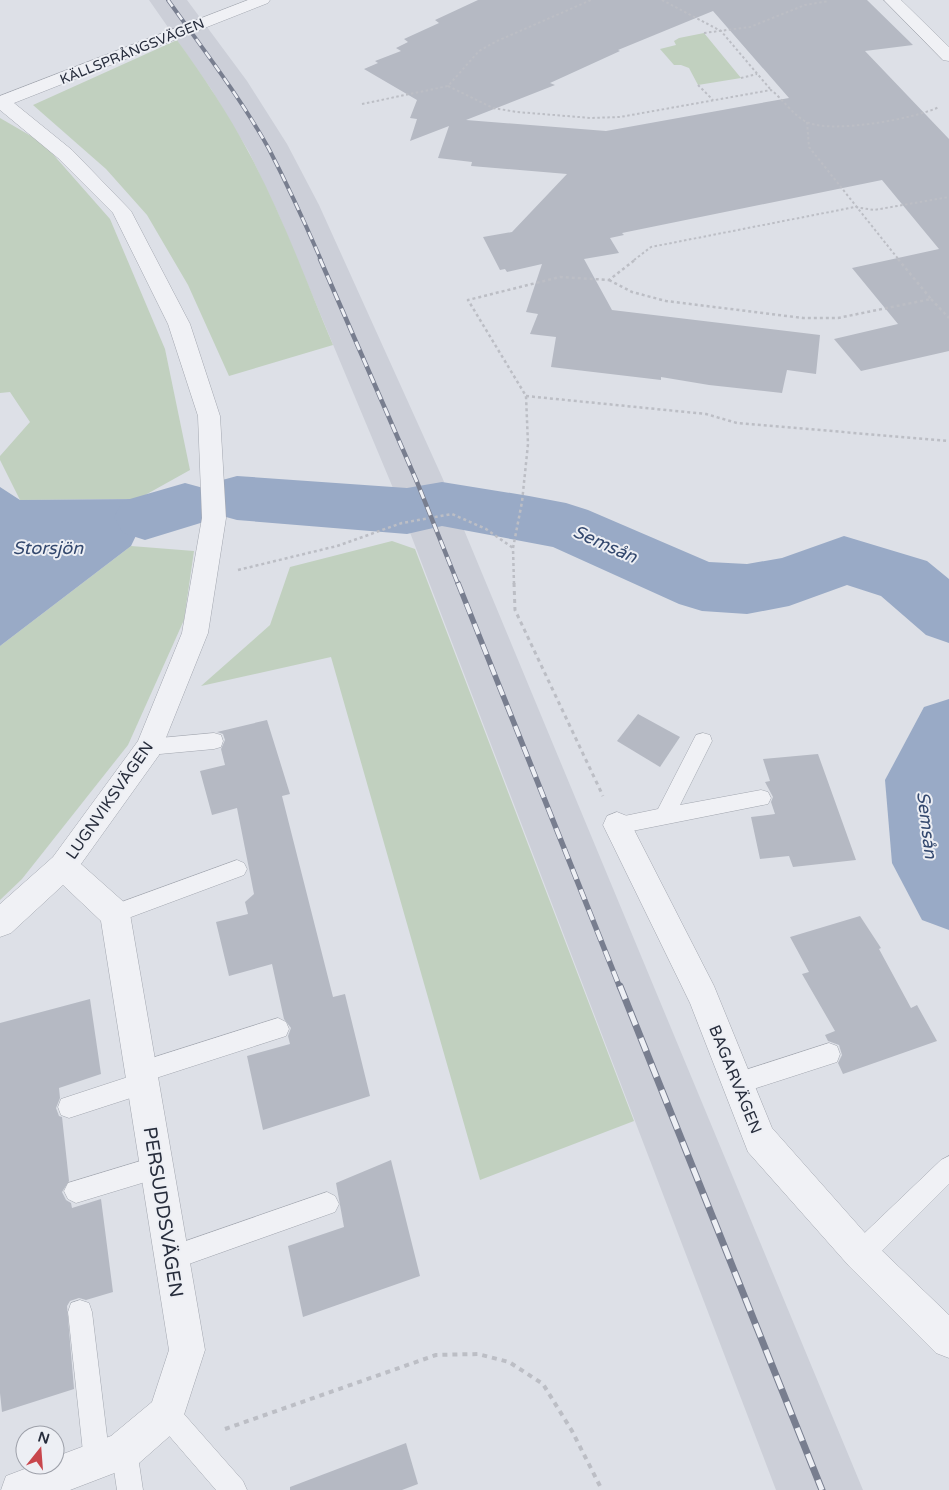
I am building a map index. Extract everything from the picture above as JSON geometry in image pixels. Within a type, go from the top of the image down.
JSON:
[{"type":"street","name":"KÄLLSPRÅNGSVÄGEN","points":[[1,102],[262,0]]},
{"type":"street","points":[[892,0],[949,56]]},
{"type":"street","name":"LUGNVIKSVÄGEN","points":[[0,923],[62,866],[149,747],[195,633],[214,518],[209,416],[179,324],[121,211],[65,154],[1,102]]},
{"type":"street","name":"BAGARVÄGEN","points":[[617,825],[703,997],[760,1140],[861,1254],[949,1340]]},
{"type":"street","points":[[62,866],[114,914]]},
{"type":"street","name":"PERSUDDSVÄGEN","points":[[114,914],[187,1350],[177,1425]]},
{"type":"street","points":[[20,1490],[110,1456],[177,1425]]},
{"type":"lane","points":[[149,747],[214,741]]},
{"type":"lane","points":[[664,816],[703,741]]},
{"type":"lane","points":[[617,825],[761,798]]},
{"type":"lane","points":[[114,914],[237,869]]},
{"type":"lane","points":[[68,1107],[278,1029]]},
{"type":"lane","points":[[738,1083],[829,1054]]},
{"type":"lane","points":[[76,1191],[157,1168]]},
{"type":"lane","points":[[861,1254],[949,1168]]},
{"type":"lane","points":[[172,1258],[327,1204]]},
{"type":"lane","points":[[80,1312],[110,1456],[130,1490]]},
{"type":"lane","points":[[177,1425],[234,1490]]},
{"type":"path","points":[[362,104],[448,86],[479,51],[591,0]]},
{"type":"path","points":[[662,0],[721,31],[771,90],[807,122],[827,127],[849,126],[929,112],[939,107]]},
{"type":"path","points":[[704,33],[755,25],[805,5],[829,1]]},
{"type":"path","points":[[741,78],[757,74]]},
{"type":"path","points":[[448,86],[492,108],[516,112],[591,118],[620,117],[771,90]]},
{"type":"path","points":[[698,86],[712,100]]},
{"type":"path","points":[[807,122],[810,147],[854,207],[949,318]]},
{"type":"path","points":[[609,280],[651,247],[854,207],[874,210],[949,197]]},
{"type":"path","points":[[617,825],[515,610],[513,548],[522,502],[528,444],[526,396],[468,300],[560,278],[609,280],[632,292],[666,301],[803,318],[838,318],[931,299]]},
{"type":"path","points":[[526,396],[706,414],[737,423],[949,441]]},
{"type":"path","points":[[204,579],[337,546],[402,523],[452,514],[486,528],[513,548]]},
{"type":"path","points":[[177,1425],[218,1432],[436,1355],[478,1354],[509,1362],[543,1384],[572,1431],[602,1490]]},
{"type":"shaded area","points":[[149,0],[187,0],[247,81],[287,144],[319,205],[442,477],[863,1490],[776,1490],[393,488],[278,213],[249,152],[211,89]]},
{"type":"green space","points":[[704,33],[741,78],[698,85],[689,68],[674,65],[660,49],[676,45],[674,41],[679,38]]},
{"type":"green space","points":[[177,40],[224,109],[261,176],[333,345],[229,376],[188,285],[147,215],[106,169],[33,105]]},
{"type":"green space","points":[[0,118],[43,143],[110,219],[165,349],[190,470],[138,499],[20,500],[0,460],[0,456],[30,422],[10,392],[0,393]]},
{"type":"green space","points":[[392,541],[415,549],[634,1121],[480,1180],[331,657],[201,686],[270,625],[290,567]]},
{"type":"green space","points":[[131,546],[194,551],[184,620],[128,745],[22,879],[0,900],[0,646]]},
{"type":"water","name":"Storsjön","points":[[0,487],[20,500],[138,499],[145,517],[131,546],[0,646]]},
{"type":"building","points":[[478,0],[867,0],[913,45],[865,51],[949,139],[949,351],[861,371],[834,339],[898,324],[852,268],[939,249],[882,180],[622,233],[624,235],[610,238],[619,253],[584,259],[612,310],[820,335],[816,374],[787,370],[782,393],[709,385],[661,377],[661,380],[551,367],[556,337],[530,334],[538,314],[526,312],[542,264],[507,272],[505,269],[500,270],[483,237],[512,232],[567,174],[471,166],[472,162],[438,158],[449,126],[410,141],[417,119],[410,118],[417,100],[364,69],[378,63],[375,61],[401,51],[396,48],[408,42],[404,39],[439,23],[435,20]],"holes":[[[713,11],[789,98],[606,131],[466,120],[555,85],[550,83],[620,51],[618,50]]]},
{"type":"building","points":[[638,714],[680,737],[660,767],[617,741]]},
{"type":"building","points":[[267,720],[290,794],[282,796],[333,997],[345,994],[370,1096],[263,1130],[247,1056],[290,1044],[288,1036],[291,1028],[284,1019],[272,964],[229,976],[216,922],[248,914],[245,902],[254,894],[237,808],[212,815],[200,771],[225,765],[221,749],[225,740],[223,734],[217,732]]},
{"type":"building","points":[[818,754],[856,860],[793,867],[789,856],[760,859],[751,817],[775,814],[771,802],[773,797],[765,782],[770,781],[763,759]]},
{"type":"building","points":[[860,916],[881,948],[879,949],[911,1008],[917,1005],[937,1041],[843,1074],[838,1063],[842,1055],[839,1045],[828,1041],[825,1035],[835,1031],[802,974],[809,972],[790,937]]},
{"type":"building","points":[[90,999],[101,1074],[59,1088],[60,1098],[56,1108],[59,1116],[62,1117],[69,1181],[62,1192],[66,1200],[71,1203],[72,1208],[101,1199],[113,1292],[86,1300],[79,1298],[70,1301],[67,1306],[74,1389],[2,1412],[0,1393],[0,1023]]},
{"type":"building","points":[[391,1160],[420,1276],[303,1317],[288,1246],[344,1227],[336,1183]]},
{"type":"building","points":[[406,1443],[418,1484],[402,1490],[290,1490],[290,1487]]},
{"type":"waterway","name":"Semsån","points":[[237,498],[407,511],[442,504],[566,526],[702,586],[747,589],[789,581],[844,560],[904,578],[949,617]]},
{"type":"waterway","name":"Semsån","points":[[145,517],[185,505]]},
{"type":"waterway","name":"Semsån","points":[[949,728],[921,780],[930,863],[949,895]]},
{"type":"railway","points":[[168,0],[221,73],[258,130],[303,218],[321,260]]},
{"type":"railway","points":[[320,259],[417,482],[458,584]]},
{"type":"railway","points":[[458,583],[620,988]]},
{"type":"railway","points":[[620,986],[822,1490]]}]
